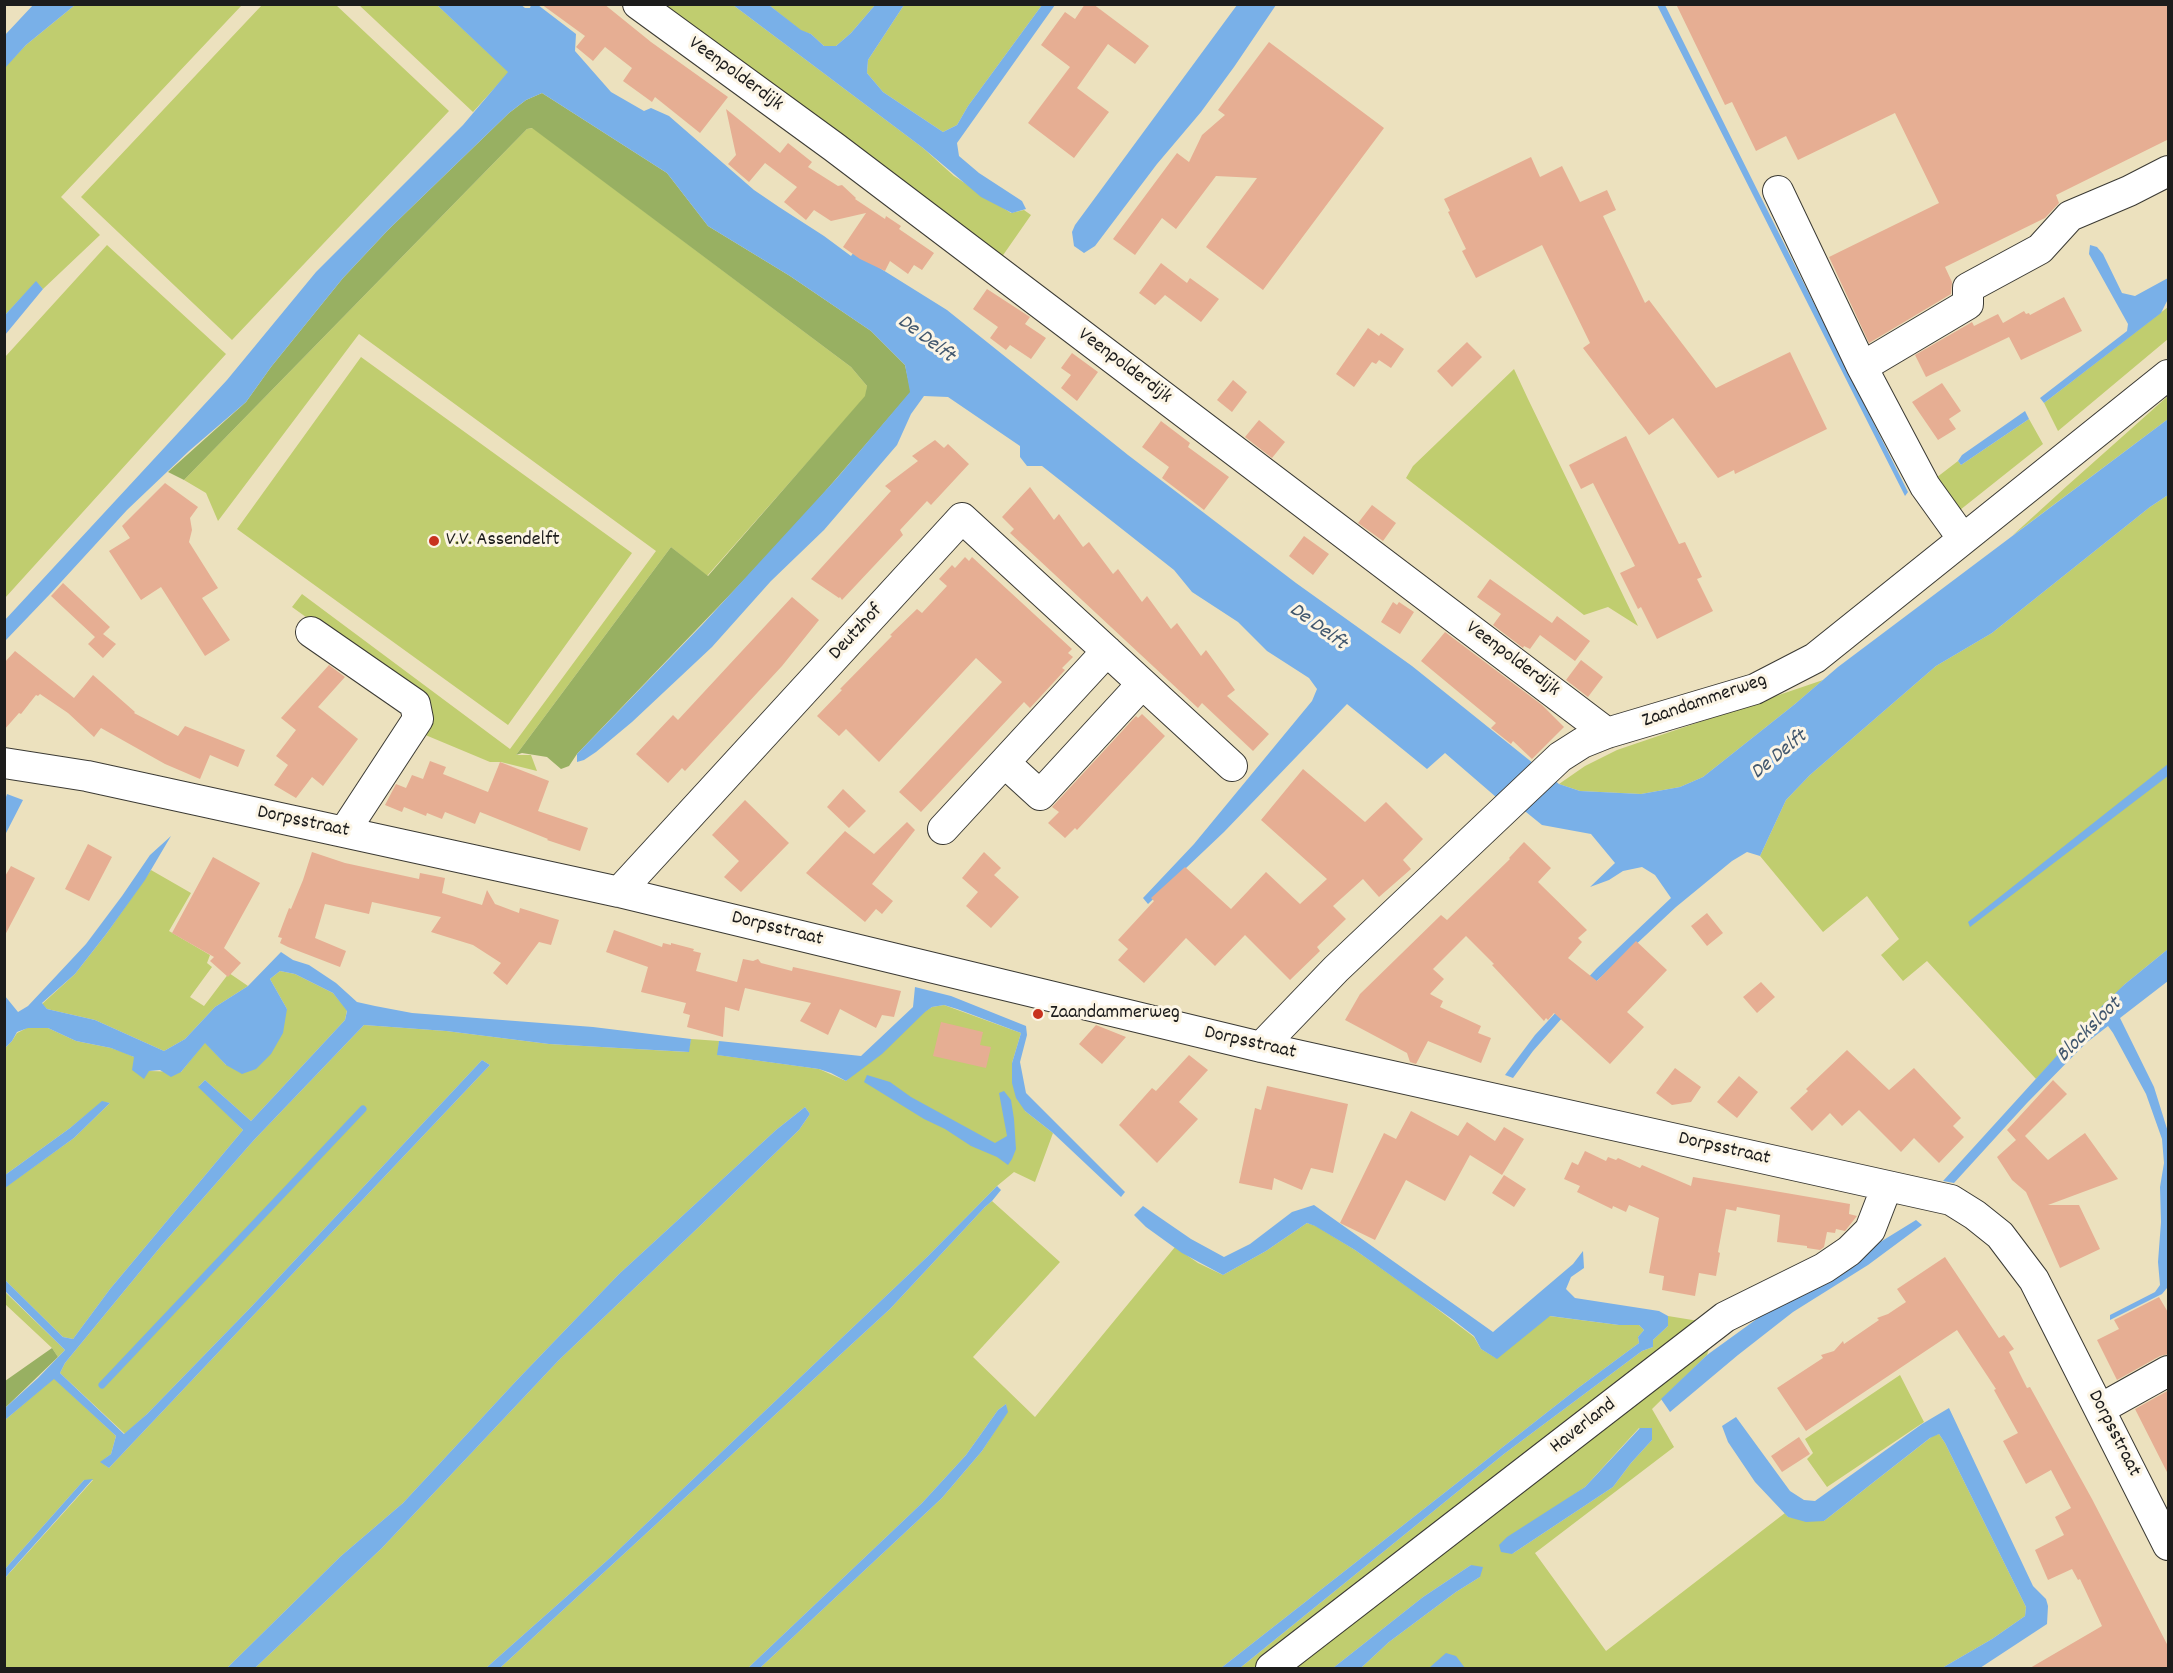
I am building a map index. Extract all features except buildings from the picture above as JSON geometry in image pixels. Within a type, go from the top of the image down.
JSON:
[{"type":"street","name":"Veenpolderdijk","points":[[638,4],[834,147],[1607,733]]},
{"type":"street","points":[[1862,367],[1968,304],[1968,288],[2040,249],[2070,216],[2169,171]]},
{"type":"street","points":[[1778,191],[1862,367],[1925,486],[1963,539]]},
{"type":"street","name":"Zaandammerweg","points":[[1261,1047],[1336,969],[1560,757],[1582,743],[1607,733],[1755,689],[1815,658],[2169,375]]},
{"type":"street","name":"Deutzhof","points":[[619,892],[962,518],[1232,766]]},
{"type":"street","points":[[311,632],[415,704],[418,719],[344,832]]},
{"type":"street","points":[[944,829],[1107,651]]},
{"type":"street","points":[[1005,763],[1040,795],[1142,684]]},
{"type":"street","name":"Dorpsstraat","points":[[4,763],[87,776],[619,892],[1261,1047],[1951,1200],[2000,1235],[2034,1280],[2169,1545]]},
{"type":"street","name":"Haverland","points":[[1271,1668],[1725,1317],[1824,1268],[1849,1251],[1870,1230],[1887,1186]]},
{"type":"street","points":[[2100,1409],[2169,1371]]},
{"type":"green space","points":[[75,5],[242,5],[61,197],[100,235],[43,289],[36,282],[5,315],[4,68],[26,45]]},
{"type":"green space","points":[[262,5],[336,5],[449,111],[232,340],[81,197]]},
{"type":"green space","points":[[359,5],[437,5],[509,72],[473,112]]},
{"type":"green space","points":[[651,5],[733,5],[923,148],[954,176],[1011,213],[1024,210],[1031,215],[999,261]]},
{"type":"green space","points":[[769,5],[875,5],[851,33],[836,46],[824,46],[811,34],[801,31]]},
{"type":"green space","points":[[904,5],[1042,5],[968,106],[957,125],[943,132],[883,92],[867,73],[868,60]]},
{"type":"green space","points":[[542,93],[667,173],[708,226],[790,276],[871,331],[905,365],[911,392],[791,531],[577,754],[569,766],[561,769],[547,757],[522,753],[516,755],[671,547],[708,576],[865,396],[867,386],[851,367],[532,128],[527,129],[184,480],[168,472],[246,402],[271,367],[343,278],[388,230],[509,113],[526,100]]},
{"type":"green space","points":[[533,128],[851,367],[867,386],[866,396],[707,576],[671,547],[516,755],[531,755],[537,771],[501,762],[490,762],[423,734],[427,704],[292,607],[302,594],[510,749],[656,551],[359,334],[218,521],[206,493],[184,480],[527,129]]},
{"type":"green space","points":[[107,245],[226,354],[5,598],[5,357]]},
{"type":"green space","points":[[2168,307],[2168,339],[2058,431],[2044,403]]},
{"type":"green space","name":"V.V. Assendelft","points":[[361,357],[632,553],[508,725],[237,529]]},
{"type":"green space","points":[[1514,369],[1638,626],[1608,607],[1584,615],[1406,478],[1413,466]]},
{"type":"green space","points":[[2168,396],[2168,419],[2012,536],[2068,485]]},
{"type":"green space","points":[[2029,419],[2043,444],[1960,510],[1932,481],[1958,461],[1961,465]]},
{"type":"green space","points":[[2168,495],[2168,949],[2125,984],[2036,1079],[1927,961],[1903,981],[1881,955],[1899,939],[1867,896],[1823,932],[1760,856],[1786,800],[1810,775],[1936,666],[1992,633]]},
{"type":"green space","points":[[1823,680],[1703,777],[1680,787],[1641,794],[1580,791],[1559,784],[1585,766],[1617,750]]},
{"type":"green space","points":[[151,870],[191,893],[169,931],[210,955],[207,963],[212,967],[190,997],[204,1006],[229,973],[248,986],[215,1007],[185,1039],[164,1051],[95,1020],[47,1009],[42,1004],[75,974]]},
{"type":"green space","points":[[280,971],[295,974],[333,993],[347,1010],[345,1020],[251,1121],[205,1080],[199,1086],[243,1130],[110,1289],[73,1339],[63,1337],[5,1280],[4,1188],[74,1138],[110,1103],[102,1102],[5,1175],[5,1048],[17,1033],[27,1028],[48,1028],[76,1041],[123,1052],[134,1057],[149,1071],[181,1072],[205,1042],[226,1065],[287,1009],[270,979]]},
{"type":"green space","points":[[944,1005],[1021,1033],[1012,1063],[1025,1111],[1053,1133],[1035,1182],[1014,1172],[997,1186],[928,1256],[611,1557],[486,1668],[255,1668],[382,1548],[559,1360],[799,1130],[810,1114],[805,1107],[776,1130],[619,1274],[403,1503],[341,1556],[227,1668],[5,1668],[5,1578],[93,1480],[84,1480],[5,1569],[5,1420],[54,1378],[116,1436],[111,1454],[101,1462],[109,1468],[490,1065],[482,1060],[252,1306],[125,1434],[60,1373],[65,1363],[162,1245],[254,1140],[364,1025],[446,1031],[549,1044],[688,1052],[691,1039],[719,1041],[718,1055],[819,1069],[846,1081],[924,1012],[932,1007]]},
{"type":"green space","points":[[992,1201],[1060,1262],[973,1357],[1035,1417],[1175,1247],[1198,1263],[1223,1275],[1266,1251],[1307,1223],[1355,1250],[1419,1295],[1474,1337],[1481,1349],[1496,1358],[1549,1316],[1619,1325],[1639,1325],[1644,1330],[1638,1337],[1639,1343],[1578,1388],[1221,1668],[760,1668],[942,1498],[982,1451],[1007,1412],[1006,1404],[998,1410],[966,1455],[922,1503],[748,1668],[500,1668],[890,1309]]},
{"type":"green space","points":[[4,1291],[65,1350],[58,1357],[52,1348],[5,1304]]},
{"type":"green space","points":[[1668,1316],[1717,1324],[1707,1355],[1652,1409],[1674,1447],[1535,1553],[1606,1651],[1785,1513],[1788,1517],[1824,1521],[1934,1435],[1939,1434],[2026,1607],[2025,1616],[1992,1639],[1942,1668],[1361,1668],[1389,1642],[1480,1577],[1471,1565],[1423,1597],[1333,1668],[1240,1668],[1504,1454],[1642,1351],[1653,1347],[1653,1340],[1668,1326]],"holes":[[[1639,1428],[1652,1440],[1613,1487],[1512,1554],[1549,1512],[1585,1487]]]},
{"type":"green space","points":[[52,1348],[58,1357],[5,1408],[5,1381]]},
{"type":"green space","points":[[1900,1375],[1924,1422],[1827,1487],[1807,1459],[1813,1453],[1805,1439]]},
{"type":"water","points":[[34,4],[75,5],[26,45],[5,68],[5,35]]},
{"type":"water","name":"De Delft","points":[[520,4],[525,8],[538,5],[576,34],[575,51],[611,92],[644,111],[651,108],[669,116],[754,190],[851,256],[854,252],[947,310],[1128,455],[1296,583],[1412,666],[1559,784],[1580,791],[1641,794],[1680,787],[1703,777],[1838,667],[2168,419],[2168,495],[1992,633],[1936,666],[1810,775],[1786,800],[1760,856],[1747,852],[1732,861],[1676,907],[1585,992],[1533,1051],[1513,1078],[1505,1075],[1535,1035],[1597,968],[1671,898],[1655,875],[1642,867],[1623,871],[1609,880],[1590,887],[1615,863],[1591,834],[1542,825],[1526,812],[1496,797],[1445,753],[1427,769],[1347,704],[1224,832],[1148,904],[1143,898],[1194,844],[1312,701],[1317,689],[1309,678],[1267,651],[1238,622],[1192,592],[1174,570],[1042,466],[1027,466],[1020,457],[1020,446],[948,397],[924,396],[911,414],[897,445],[824,530],[771,581],[712,647],[632,722],[596,752],[577,762],[577,754],[702,625],[837,478],[910,392],[905,365],[871,331],[790,276],[708,226],[667,173],[542,93],[526,100],[509,113],[388,230],[343,278],[271,367],[246,402],[189,451],[127,510],[6,640],[4,621],[227,380],[316,272],[463,125],[508,72],[437,5]]},
{"type":"water","points":[[733,5],[769,5],[801,30],[811,34],[824,46],[836,46],[851,33],[875,5],[904,5],[868,60],[867,73],[883,92],[943,132],[957,125],[968,106],[1042,5],[1055,5],[957,143],[959,156],[979,173],[1022,201],[1026,209],[1012,213],[981,197],[923,148]]},
{"type":"water","points":[[1237,5],[1276,5],[1201,112],[1157,164],[1095,246],[1084,253],[1074,246],[1072,232],[1075,225]]},
{"type":"water","points":[[1657,5],[1665,5],[1908,492],[1905,496]]},
{"type":"water","points":[[2090,245],[2097,247],[2103,254],[2122,293],[2135,296],[2168,278],[2168,299],[2161,313],[2044,403],[2040,398],[2127,331],[2128,324],[2089,254]]},
{"type":"water","points":[[36,281],[43,289],[5,335],[5,315]]},
{"type":"water","points":[[2025,411],[2029,419],[1961,465],[1958,461],[1962,455]]},
{"type":"water","points":[[2168,764],[2168,776],[1970,927],[1968,922]]},
{"type":"water","points":[[7,794],[23,800],[5,835],[5,800]]},
{"type":"water","points":[[171,836],[145,880],[107,933],[75,974],[42,1003],[47,1009],[95,1020],[164,1051],[185,1039],[215,1007],[248,986],[281,952],[293,960],[309,965],[336,983],[357,1002],[375,1006],[412,1013],[593,1027],[691,1039],[689,1052],[549,1044],[446,1031],[364,1025],[254,1140],[162,1245],[65,1363],[60,1373],[124,1434],[147,1414],[252,1306],[482,1060],[490,1065],[109,1468],[100,1462],[111,1454],[116,1436],[54,1379],[5,1420],[5,1408],[65,1350],[5,1291],[5,1280],[63,1337],[73,1339],[110,1289],[243,1130],[198,1087],[205,1080],[251,1121],[345,1020],[347,1011],[333,993],[295,974],[280,971],[270,979],[287,1009],[283,1033],[271,1054],[256,1069],[242,1074],[226,1065],[205,1043],[181,1072],[171,1077],[160,1070],[149,1071],[144,1079],[132,1070],[134,1057],[111,1048],[76,1041],[48,1028],[28,1028],[17,1032],[5,1048],[5,996],[18,1012],[28,1006],[86,944],[150,855]]},
{"type":"water","name":"Blocksloot","points":[[2168,949],[2168,981],[2120,1018],[2154,1087],[2168,1132],[2167,1288],[2162,1294],[2110,1320],[2110,1315],[2155,1292],[2160,1285],[2158,1262],[2161,1222],[2160,1187],[2164,1163],[2162,1139],[2146,1094],[2108,1026],[2086,1043],[2027,1103],[1954,1183],[1943,1181],[2103,1005]]},
{"type":"water","points":[[915,987],[951,996],[1026,1026],[1027,1035],[1020,1062],[1026,1093],[1125,1192],[1121,1197],[1053,1133],[1025,1111],[1016,1098],[1012,1083],[1012,1063],[1021,1033],[957,1009],[944,1005],[932,1007],[882,1054],[846,1081],[819,1069],[717,1055],[719,1041],[861,1056],[913,1007]]},
{"type":"water","points":[[867,1075],[890,1082],[911,1097],[995,1143],[1007,1136],[999,1093],[1004,1091],[1011,1100],[1014,1119],[1016,1149],[1012,1159],[1008,1165],[924,1119],[864,1082]]},
{"type":"water","points":[[102,1101],[110,1103],[74,1138],[5,1188],[5,1175],[70,1128]]},
{"type":"water","points":[[805,1107],[810,1114],[799,1130],[559,1360],[382,1548],[255,1668],[227,1668],[341,1556],[403,1503],[619,1274],[776,1130]]},
{"type":"water","points":[[997,1186],[1001,1190],[992,1201],[890,1309],[500,1668],[486,1668],[611,1557],[928,1256]]},
{"type":"water","points":[[1314,1205],[1493,1332],[1573,1264],[1583,1251],[1584,1268],[1571,1277],[1566,1289],[1575,1298],[1659,1311],[1668,1316],[1668,1326],[1653,1340],[1653,1347],[1642,1351],[1504,1454],[1240,1668],[1221,1668],[1578,1388],[1639,1343],[1638,1337],[1644,1330],[1639,1325],[1619,1325],[1550,1316],[1497,1359],[1481,1349],[1474,1336],[1452,1319],[1355,1250],[1315,1226],[1307,1223],[1266,1251],[1223,1275],[1182,1253],[1146,1227],[1134,1215],[1143,1206],[1191,1239],[1224,1257],[1250,1244],[1292,1212]]},
{"type":"water","points":[[1916,1220],[1922,1225],[1868,1265],[1793,1312],[1670,1412],[1661,1399],[1707,1355],[1765,1313]]},
{"type":"water","points":[[1006,1404],[1008,1412],[982,1451],[942,1498],[760,1668],[748,1668],[922,1503],[966,1455],[998,1410]]},
{"type":"water","points":[[1949,1408],[2033,1586],[2046,1599],[2048,1606],[2047,1624],[1980,1668],[1942,1668],[1992,1639],[2025,1616],[2026,1607],[1939,1434],[1930,1438],[1824,1521],[1806,1522],[1788,1517],[1755,1482],[1728,1442],[1722,1426],[1736,1417],[1790,1491],[1804,1500],[1815,1501],[1922,1424]]},
{"type":"water","points":[[1640,1428],[1652,1428],[1652,1440],[1613,1487],[1512,1554],[1501,1552],[1499,1545],[1507,1537],[1585,1487]]},
{"type":"water","points":[[93,1479],[5,1578],[5,1569],[84,1480]]},
{"type":"water","points":[[1471,1565],[1483,1567],[1480,1577],[1389,1642],[1361,1668],[1333,1668],[1423,1597]]},
{"type":"water","points":[[1446,1653],[1456,1656],[1465,1668],[1429,1668]]},
{"type":"waterway","points":[[102,1385],[363,1109]]},
{"type":"place","name":"V.V. Assendelft","points":[[434,541]]},
{"type":"place","name":"Zaandammerweg","points":[[1038,1014]]}]
